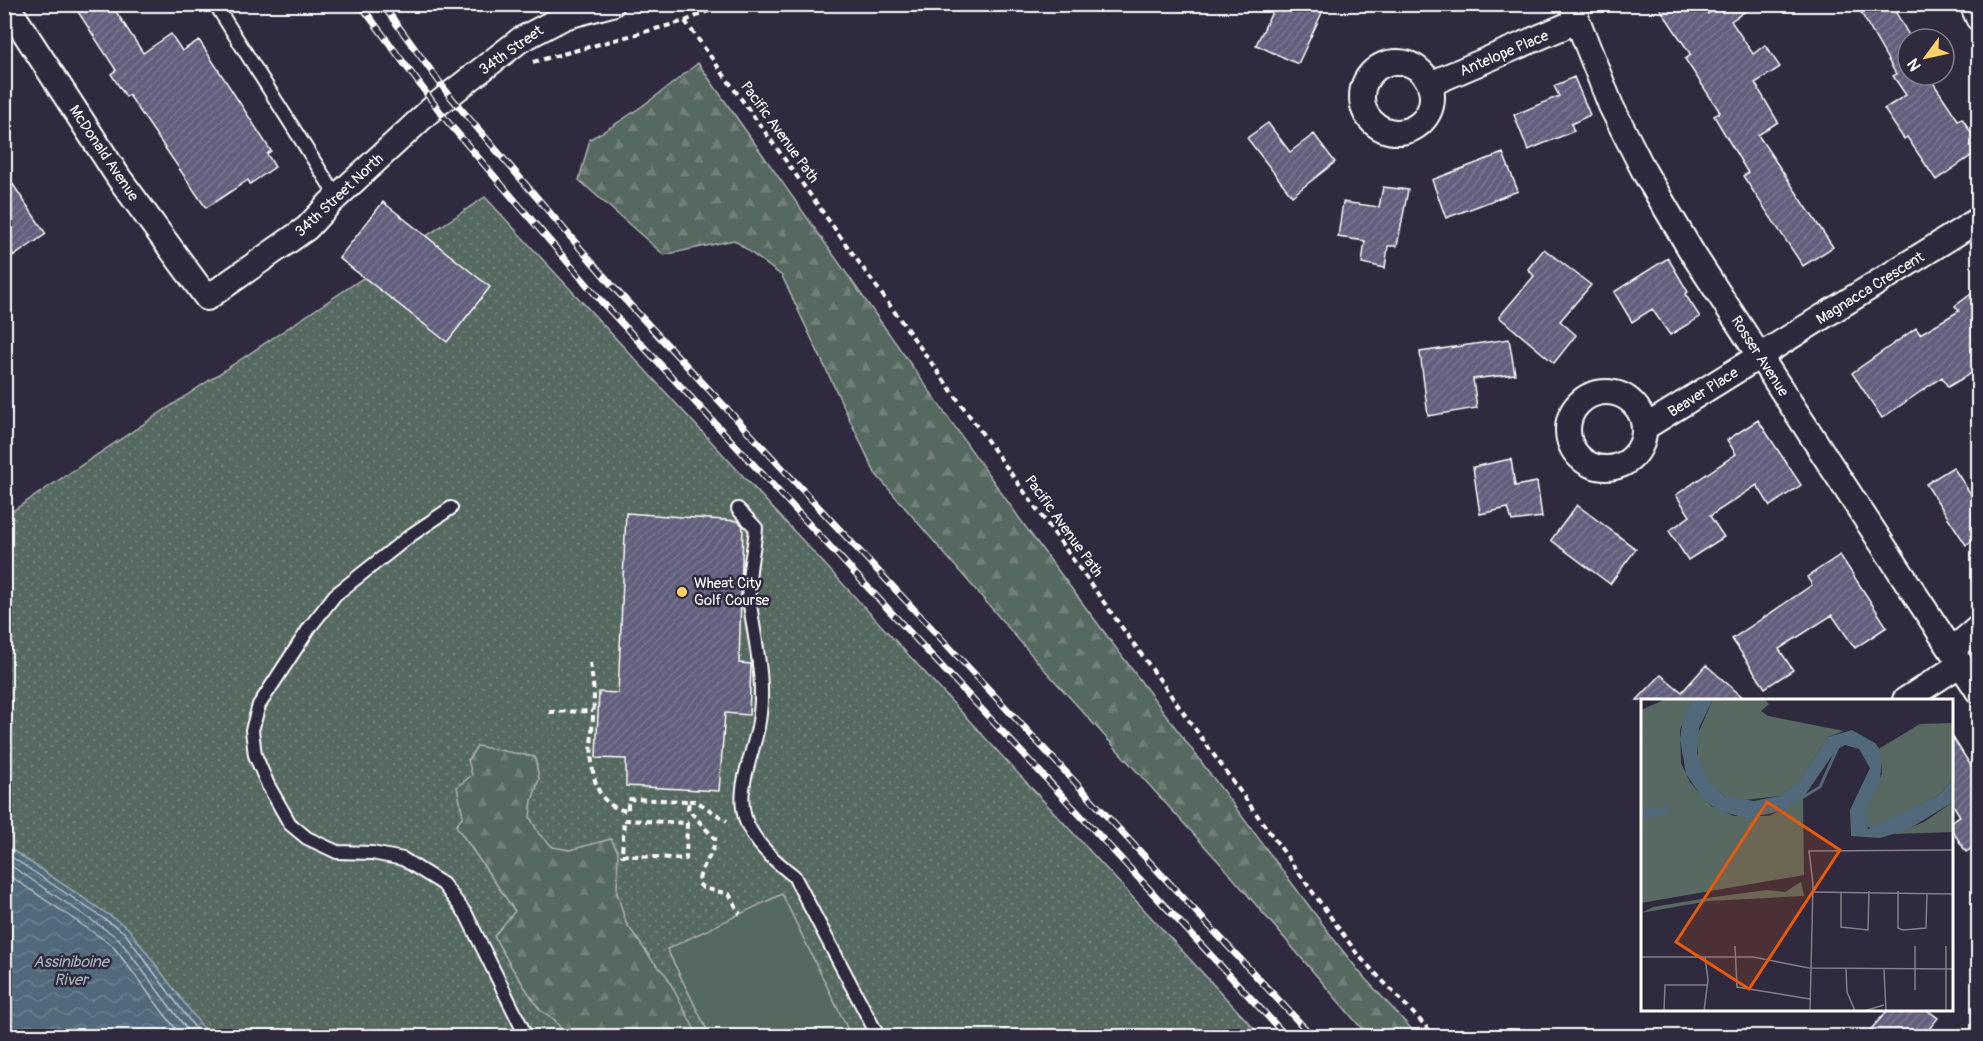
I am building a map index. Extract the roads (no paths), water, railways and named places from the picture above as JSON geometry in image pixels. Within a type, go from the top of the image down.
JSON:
[{"type":"street","name":"McDonald Avenue","points":[[6,4],[119,178],[207,298]]},
{"type":"street","points":[[1972,4],[1978,18]]},
{"type":"street","name":"34th Street","points":[[442,101],[520,40],[546,25],[564,17],[609,5]]},
{"type":"street","name":"Antelope Place","points":[[1430,84],[1574,13]]},
{"type":"street","name":"Rosser Avenue","points":[[1574,13],[1611,106],[1645,173],[1693,254],[1978,691]]},
{"type":"street","name":"34th Street North","points":[[207,298],[307,228],[337,197],[442,101]]},
{"type":"street","name":"Magnacca Crescent","points":[[1761,356],[1978,220]]},
{"type":"street","name":"Beaver Place","points":[[1644,428],[1761,356]]},
{"type":"street","points":[[1906,699],[1956,657],[1978,628]]},
{"type":"lane","points":[[215,4],[337,197]]},
{"type":"lane","points":[[451,508],[403,541],[335,595],[259,705],[252,730],[255,755],[268,785],[290,824],[307,838],[337,852],[372,853],[403,859],[442,884],[466,914],[526,1036]]},
{"type":"lane","points":[[738,509],[756,528],[749,569],[749,595],[761,684],[758,727],[746,770],[743,795],[746,821],[767,853],[794,876],[878,1036]]},
{"type":"water","name":"Assiniboine River","points":[[4,845],[128,928],[209,1036],[5,1036]]},
{"type":"railway","points":[[360,4],[447,121],[601,301],[1286,1036]]},
{"type":"railway","points":[[382,4],[449,95],[616,290],[1312,1036]]},
{"type":"place","name":"Wheat City Golf Course","points":[[682,592]]}]
